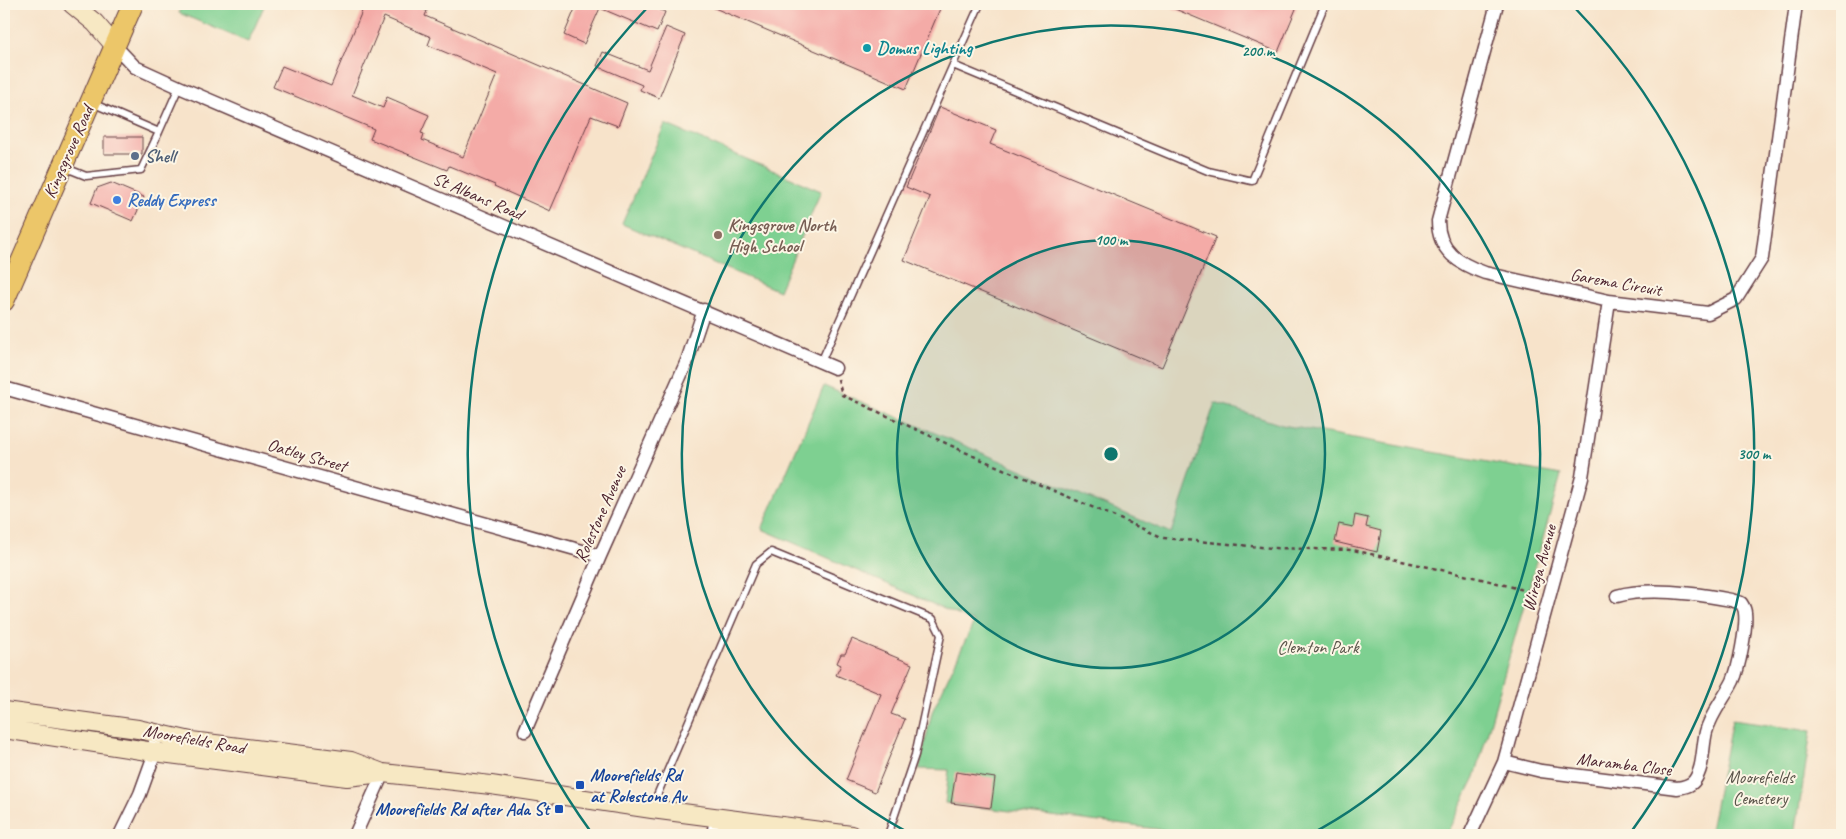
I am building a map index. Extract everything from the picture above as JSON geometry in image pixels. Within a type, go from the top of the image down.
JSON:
[{"type":"main road","points":[[72,4],[95,23],[115,46]]},
{"type":"main road","name":"Kingsgrove Road","points":[[4,301],[133,4]]},
{"type":"main road","name":"Moorefields Road","points":[[4,711],[138,730],[191,741],[351,761],[383,774]]},
{"type":"main road","name":"Moorefields Road","points":[[4,729],[154,752],[347,777],[383,774],[517,788],[652,809],[851,835]]},
{"type":"street","name":"Garema Circuit","points":[[1497,4],[1438,221],[1438,231],[1442,242],[1457,260],[1477,270],[1609,301],[1708,313],[1736,299],[1762,258],[1796,4]]},
{"type":"street","name":"St Albans Road","points":[[115,46],[135,67],[178,87],[704,310],[835,368]]},
{"type":"street","name":"Wirega Avenue","points":[[1470,835],[1504,762],[1582,477],[1609,301]]},
{"type":"street","name":"Rolestone Avenue","points":[[525,731],[687,361],[704,310]]},
{"type":"street","name":"Oatley Street","points":[[4,388],[600,556]]},
{"type":"street","name":"Maramba Close","points":[[1504,762],[1540,770],[1677,788],[1686,787],[1693,782],[1698,773],[1710,720],[1734,679],[1743,638],[1746,615],[1744,608],[1741,603],[1731,600],[1647,591],[1630,592],[1617,596]]},
{"type":"street","points":[[120,835],[140,794],[153,758],[156,734]]},
{"type":"street","points":[[355,835],[383,774]]},
{"type":"street","points":[[713,835],[716,818]]},
{"type":"lane","points":[[821,362],[980,4]]},
{"type":"lane","points":[[953,65],[1208,170],[1252,181],[1325,4]]},
{"type":"lane","points":[[62,167],[86,176],[141,170],[178,87]]},
{"type":"lane","points":[[91,102],[158,132]]},
{"type":"lane","points":[[652,809],[756,564],[772,552],[933,619],[941,635],[915,755],[888,835]]},
{"type":"path","points":[[835,368],[842,395],[980,459],[1164,538],[1272,548],[1353,550],[1486,580],[1530,592]]},
{"type":"green space","points":[[182,4],[265,4],[248,42],[179,13]]},
{"type":"green space","points":[[665,124],[821,191],[779,291],[622,224]]},
{"type":"green space","name":"Clemton Park","points":[[824,386],[1171,533],[1215,403],[1282,425],[1561,475],[1475,777],[1446,835],[1165,835],[1165,830],[945,803],[949,770],[919,769],[932,712],[974,622],[762,529]]},
{"type":"green space","name":"Moorefields Cemetery","points":[[1732,720],[1811,731],[1795,835],[1709,835]]},
{"type":"building","points":[[365,4],[409,4],[427,11],[425,16],[627,103],[618,126],[591,116],[550,211],[449,166],[447,170],[370,139],[374,129],[273,87],[282,66],[331,86]],"holes":[[[384,17],[431,37],[428,45],[497,74],[463,157],[422,140],[424,134],[421,133],[429,115],[387,97],[383,108],[352,95]]]},
{"type":"building","points":[[577,4],[645,4],[665,12],[657,32],[600,8],[584,44],[564,35]]},
{"type":"building","name":"Domus Lighting","points":[[705,4],[856,4],[864,7],[865,4],[942,4],[906,89]]},
{"type":"building","points":[[1163,4],[1298,4],[1278,52]]},
{"type":"building","points":[[666,27],[685,35],[659,98],[640,90],[642,85],[597,66],[603,52],[648,70]]},
{"type":"building","points":[[940,107],[996,130],[990,144],[1216,237],[1162,367],[904,260],[930,197],[906,187]]},
{"type":"building","points":[[104,137],[142,137],[142,154],[104,154]]},
{"type":"building","name":"Reddy Express","points":[[111,183],[144,197],[133,221],[91,203],[97,188]]},
{"type":"building","points":[[1355,515],[1368,518],[1366,527],[1381,531],[1377,552],[1335,542],[1339,524],[1353,527]]},
{"type":"building","points":[[852,639],[912,664],[891,714],[905,719],[875,792],[846,780],[881,694],[836,675],[841,665],[837,663],[841,654],[845,654]]},
{"type":"building","points":[[956,772],[995,778],[991,808],[951,803]]},
{"type":"place","name":"Domus Lighting","points":[[867,48]]},
{"type":"place","name":"Shell","points":[[135,156]]},
{"type":"place","name":"Reddy Express","points":[[117,200]]},
{"type":"place","name":"Kingsgrove North High School","points":[[718,235]]},
{"type":"place","name":"Moorefields Rd at Rolestone Av","points":[[580,785]]},
{"type":"place","name":"Moorefields Rd after Ada St","points":[[559,809]]}]
